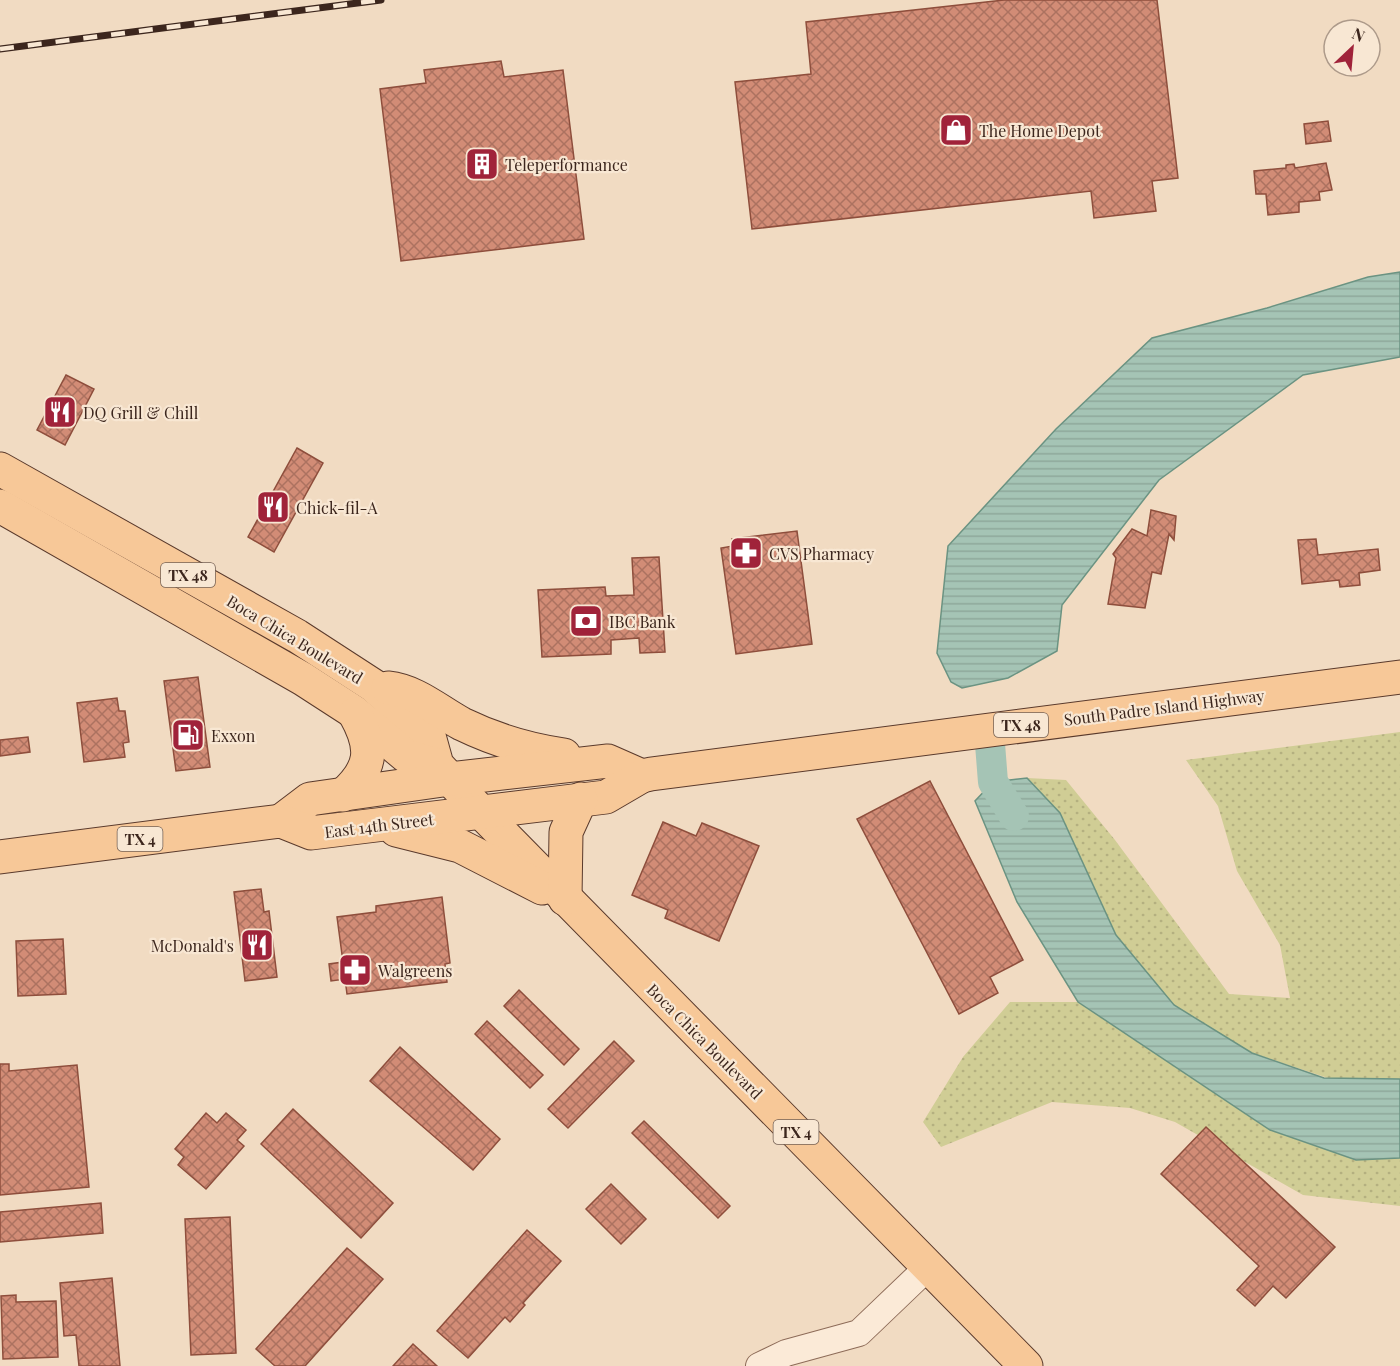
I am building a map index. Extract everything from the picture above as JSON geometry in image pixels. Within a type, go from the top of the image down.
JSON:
[{"type":"main road","name":"Boca Chica Boulevard","points":[[0,469],[297,636],[374,686],[429,736],[444,772],[480,812],[1026,1366]]},
{"type":"main road","name":"Boca Chica Boulevard","points":[[0,506],[303,679],[354,712],[406,756],[444,772]]},
{"type":"main road","name":"South Padre Island Highway","points":[[480,812],[606,796],[642,776],[1400,677]]},
{"type":"main road","name":"TX 48","points":[[374,686],[403,689],[462,723],[527,750],[608,761],[642,776]]},
{"type":"main road","points":[[343,795],[356,783],[368,754],[367,735],[354,712]]},
{"type":"main road","points":[[444,772],[608,761]]},
{"type":"main road","name":"East 14th Street","points":[[281,821],[310,799],[343,795],[444,772]]},
{"type":"main road","points":[[565,899],[566,832],[581,799]]},
{"type":"main road","name":"East 14th Street","points":[[0,857],[281,821],[311,833],[480,812]]},
{"type":"main road","name":"TX 4","points":[[372,825],[460,846],[565,899]]},
{"type":"street","points":[[759,1366],[786,1353],[858,1332],[928,1267]]},
{"type":"shaded area","points":[[1400,272],[1400,357],[1303,375],[1159,480],[1062,605],[1057,651],[1008,678],[962,688],[951,682],[937,653],[948,546],[1056,429],[1152,338],[1267,308],[1368,277]]},
{"type":"shaded area","points":[[1400,732],[1400,1079],[1328,1078],[1252,1053],[1174,1005],[1116,935],[1060,813],[1027,778],[1066,780],[1115,840],[1229,994],[1290,998],[1280,945],[1237,871],[1218,806],[1186,760]]},
{"type":"shaded area","points":[[1027,778],[1060,813],[1116,935],[1174,1005],[1252,1053],[1324,1078],[1400,1079],[1400,1158],[1356,1160],[1270,1130],[1078,1002],[1017,902],[975,801],[993,782]]},
{"type":"shaded area","points":[[1010,1002],[1078,1002],[1270,1130],[1356,1160],[1400,1158],[1400,1206],[1303,1195],[1175,1122],[1130,1108],[1052,1102],[941,1147],[923,1122],[963,1057]]},
{"type":"building","name":"The Home Depot","points":[[1004,0],[1157,0],[1178,178],[1152,181],[1156,211],[1094,218],[1091,191],[752,229],[735,82],[811,74],[806,22]]},
{"type":"building","name":"Teleperformance","points":[[501,61],[504,77],[563,70],[584,239],[401,261],[380,89],[426,83],[424,70]]},
{"type":"building","points":[[1328,121],[1331,141],[1306,144],[1304,124]]},
{"type":"building","points":[[1326,163],[1332,190],[1319,192],[1320,200],[1299,202],[1299,212],[1268,215],[1266,194],[1256,194],[1254,171],[1286,168],[1286,165],[1294,164],[1295,168]]},
{"type":"building","points":[[66,375],[94,389],[65,445],[37,430]]},
{"type":"building","points":[[297,448],[323,463],[274,552],[248,537]]},
{"type":"building","points":[[1151,510],[1176,516],[1174,540],[1169,534],[1161,574],[1152,572],[1145,608],[1108,604],[1116,558],[1113,554],[1132,529],[1147,536]]},
{"type":"building","name":"CVS Pharmacy","points":[[797,531],[812,644],[736,654],[721,548],[733,546],[732,539]]},
{"type":"building","points":[[1316,539],[1318,555],[1378,549],[1380,570],[1359,573],[1360,585],[1340,587],[1339,580],[1302,584],[1298,540]]},
{"type":"building","points":[[659,557],[665,652],[640,653],[639,638],[611,640],[611,654],[542,657],[538,590],[605,587],[606,596],[634,595],[632,558]]},
{"type":"building","name":"Exxon","points":[[198,677],[210,767],[176,771],[164,681]]},
{"type":"building","points":[[117,698],[119,711],[125,711],[129,742],[123,743],[125,757],[84,762],[77,703]]},
{"type":"building","points":[[28,737],[30,752],[0,756],[0,740]]},
{"type":"building","points":[[930,781],[1023,960],[990,977],[998,993],[959,1014],[857,819]]},
{"type":"building","points":[[663,822],[696,836],[702,823],[759,846],[719,941],[665,918],[668,910],[632,895]]},
{"type":"building","name":"McDonald's","points":[[261,889],[264,912],[269,911],[277,977],[245,981],[234,892]]},
{"type":"building","name":"Walgreens","points":[[442,897],[450,963],[445,964],[447,982],[347,994],[345,979],[331,981],[329,964],[343,962],[337,917],[376,912],[376,906]]},
{"type":"building","points":[[63,939],[66,994],[18,996],[16,941]]},
{"type":"building","points":[[519,990],[579,1049],[564,1065],[504,1006]]},
{"type":"building","points":[[487,1021],[543,1075],[530,1088],[475,1034]]},
{"type":"building","points":[[614,1041],[634,1061],[568,1128],[548,1109]]},
{"type":"building","points":[[400,1047],[500,1139],[473,1170],[370,1081]]},
{"type":"building","points":[[0,1064],[9,1064],[9,1071],[77,1065],[89,1187],[0,1195]]},
{"type":"building","points":[[293,1109],[393,1203],[361,1238],[261,1144]]},
{"type":"building","points":[[206,1113],[217,1123],[226,1113],[246,1130],[237,1140],[244,1146],[206,1189],[178,1165],[184,1157],[175,1149]]},
{"type":"building","points":[[644,1121],[730,1206],[718,1218],[632,1133]]},
{"type":"building","points":[[1206,1127],[1335,1247],[1286,1298],[1273,1286],[1255,1306],[1237,1290],[1259,1266],[1161,1174]]},
{"type":"building","points":[[611,1184],[646,1219],[621,1244],[586,1209]]},
{"type":"building","points":[[101,1203],[103,1233],[0,1242],[0,1212]]},
{"type":"building","points":[[230,1217],[236,1353],[191,1355],[185,1219]]},
{"type":"building","points":[[527,1230],[561,1261],[523,1303],[525,1305],[510,1322],[505,1317],[468,1358],[437,1331]]},
{"type":"building","points":[[347,1248],[383,1279],[305,1366],[275,1366],[256,1349]]},
{"type":"building","points":[[112,1278],[120,1366],[79,1366],[76,1335],[64,1336],[60,1283]]},
{"type":"building","points":[[16,1295],[16,1302],[56,1301],[58,1357],[3,1359],[1,1296]]},
{"type":"building","points":[[413,1344],[437,1366],[393,1366]]},
{"type":"waterway","points":[[990,744],[993,782],[1014,816]]},
{"type":"railway","points":[[0,49],[381,0]]},
{"type":"place","name":"The Home Depot","points":[[956,130]]},
{"type":"place","name":"Teleperformance","points":[[482,164]]},
{"type":"place","name":"DQ Grill & Chill","points":[[60,412]]},
{"type":"place","name":"Chick-fil-A","points":[[273,507]]},
{"type":"place","name":"CVS Pharmacy","points":[[746,553]]},
{"type":"place","name":"IBC Bank","points":[[586,621]]},
{"type":"place","name":"Exxon","points":[[188,735]]},
{"type":"place","name":"McDonald's","points":[[257,945]]},
{"type":"place","name":"Walgreens","points":[[355,970]]}]
